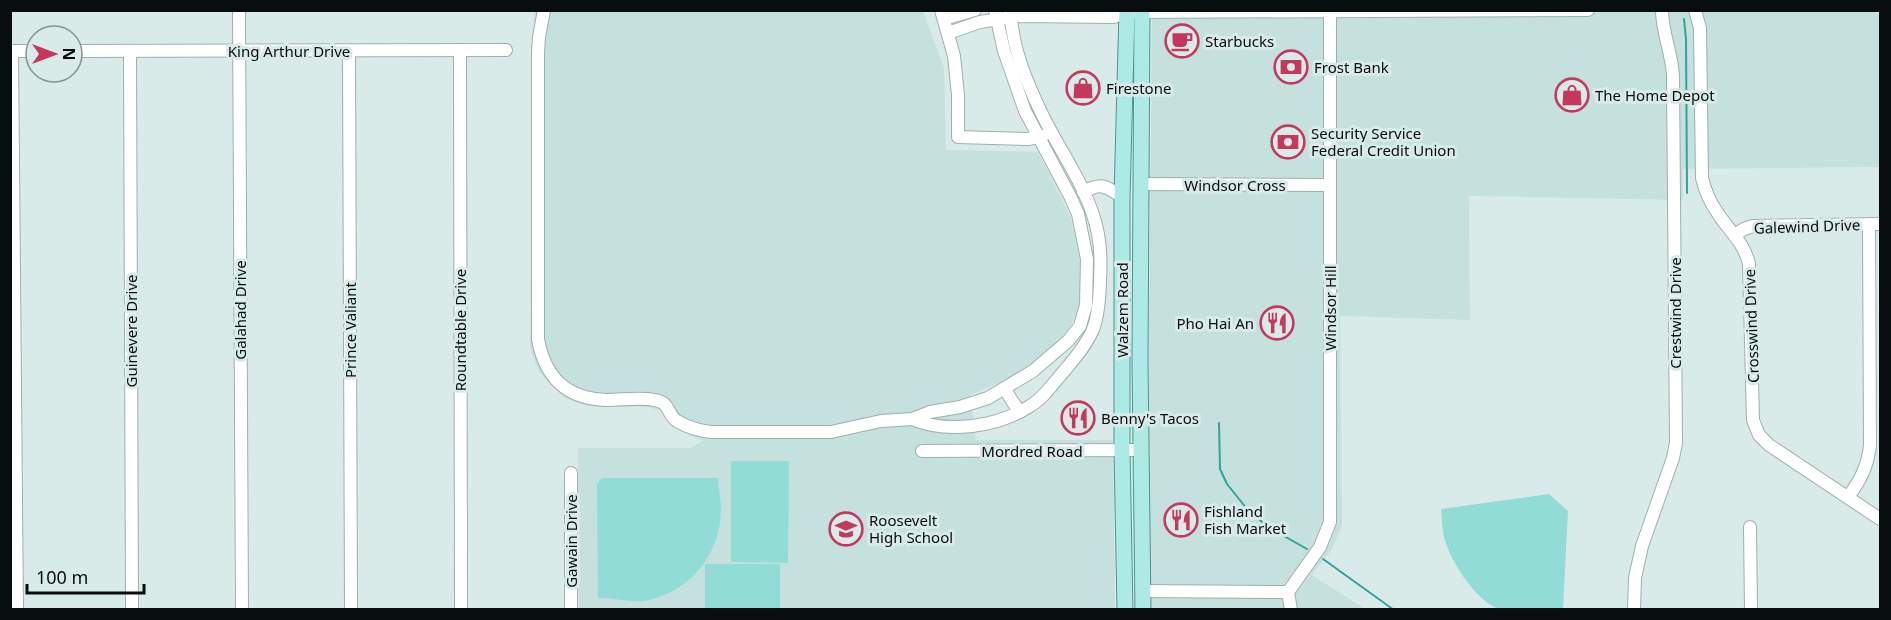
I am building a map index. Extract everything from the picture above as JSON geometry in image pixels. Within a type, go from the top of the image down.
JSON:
[{"type":"main road","name":"Walzem Road","points":[[1125,609],[1122,450],[1122,197],[1124,120],[1132,11]]},
{"type":"main road","name":"Walzem Road","points":[[1132,11],[1140,184],[1143,609]]},
{"type":"main road","points":[[1124,120],[1131,178],[1134,183],[1140,184]]},
{"type":"main road","points":[[1124,526],[1133,582],[1143,591]]},
{"type":"street","name":"Galahad Drive","points":[[239,10],[242,609]]},
{"type":"street","points":[[544,10],[538,52],[538,339],[540,352],[547,369],[557,382],[570,391],[587,398],[655,400],[667,405],[673,418],[677,421],[699,431],[712,432],[831,432],[960,407],[988,398],[1005,389],[1048,359],[1068,342],[1080,326],[1086,305],[1087,259],[1078,214],[1038,138],[1013,81],[996,15]]},
{"type":"street","points":[[975,10],[942,15],[954,56],[958,95],[958,137],[1028,139],[1051,134]]},
{"type":"street","points":[[948,33],[996,15],[1010,14],[1114,17],[1132,11],[1587,10]]},
{"type":"street","name":"Crestwind Drive","points":[[1634,609],[1635,578],[1642,546],[1676,443],[1674,76],[1671,54],[1664,33],[1662,10]]},
{"type":"street","name":"Crosswind Drive","points":[[1695,10],[1700,28],[1702,178],[1706,195],[1747,253],[1754,420],[1759,435],[1769,445],[1881,519]]},
{"type":"street","name":"Windsor Hill","points":[[1288,592],[1320,547],[1330,522],[1330,11]]},
{"type":"street","points":[[912,418],[927,425],[965,427],[1020,412],[1037,402],[1079,354],[1096,323],[1100,304],[1101,259],[1098,233],[1091,209],[1051,134],[1026,78],[1017,50],[1010,14]]},
{"type":"street","name":"Roundtable Drive","points":[[460,50],[461,609]]},
{"type":"street","name":"King Arthur Drive","points":[[84,51],[506,50]]},
{"type":"street","points":[[11,51],[16,609]]},
{"type":"street","name":"Prince Valiant","points":[[349,51],[351,609]]},
{"type":"street","name":"Guinevere Drive","points":[[130,52],[132,609]]},
{"type":"street","name":"Windsor Cross","points":[[1140,184],[1330,185]]},
{"type":"street","points":[[1083,192],[1101,185],[1122,197]]},
{"type":"street","points":[[1848,497],[1861,478],[1870,446],[1875,224]]},
{"type":"street","name":"Galewind Drive","points":[[1735,235],[1754,226],[1875,224]]},
{"type":"street","points":[[1005,389],[1020,412]]},
{"type":"street","points":[[960,407],[965,427]]},
{"type":"street","name":"Mordred Road","points":[[922,451],[1141,450]]},
{"type":"street","name":"Gawain Drive","points":[[571,473],[571,609]]},
{"type":"street","points":[[1750,527],[1751,609]]},
{"type":"street","points":[[1143,591],[1288,592],[1291,609]]},
{"type":"shaded area","points":[[534,11],[923,11],[944,68],[946,150],[1038,152],[1071,218],[1081,263],[1079,312],[1062,339],[1032,364],[1003,381],[970,395],[976,440],[1113,440],[1115,609],[579,609],[578,448],[690,448],[703,441],[683,432],[663,411],[648,407],[596,407],[579,404],[564,397],[539,372],[530,349]]},
{"type":"shaded area","points":[[1152,11],[1880,11],[1880,167],[1683,169],[1683,200],[1469,196],[1470,320],[1340,316],[1342,526],[1332,549],[1312,575],[1365,609],[1151,609],[1148,450]]},
{"type":"shaded area","points":[[731,461],[789,461],[788,563],[731,562]]},
{"type":"shaded area","points":[[602,478],[718,478],[721,510],[716,541],[701,567],[690,579],[678,588],[649,600],[598,598],[597,484]]},
{"type":"shaded area","points":[[1549,494],[1568,511],[1563,609],[1518,611],[1493,607],[1475,591],[1458,569],[1444,537],[1441,509]]},
{"type":"shaded area","points":[[705,564],[780,564],[780,609],[705,609]]},
{"type":"waterway","points":[[1684,19],[1687,193]]},
{"type":"waterway","points":[[1219,423],[1220,469],[1227,484],[1247,509],[1268,527],[1307,549]]},
{"type":"waterway","points":[[1323,559],[1394,610]]},
{"type":"place","name":"Starbucks","points":[[1182,41]]},
{"type":"place","name":"Frost Bank","points":[[1291,67]]},
{"type":"place","name":"Firestone","points":[[1083,88]]},
{"type":"place","name":"The Home Depot","points":[[1572,95]]},
{"type":"place","name":"Security Service Federal Credit Union","points":[[1288,142]]},
{"type":"place","name":"Pho Hai An","points":[[1277,323]]},
{"type":"place","name":"Benny's Tacos","points":[[1078,418]]},
{"type":"place","name":"Fishland Fish Market","points":[[1181,520]]},
{"type":"place","name":"Roosevelt High School","points":[[846,529]]}]
